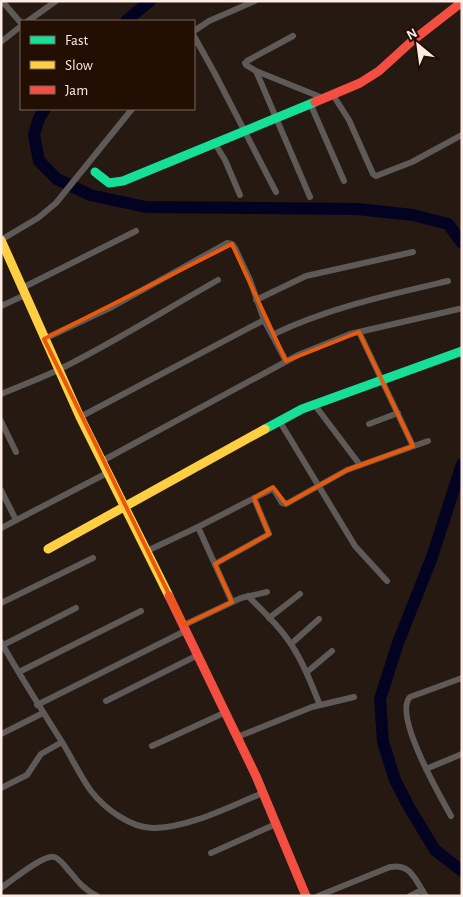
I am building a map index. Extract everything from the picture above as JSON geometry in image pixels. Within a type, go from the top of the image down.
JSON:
[{"type":"street","points":[[2,1],[20,21]]},
{"type":"street","points":[[29,20],[56,1]]},
{"type":"street","points":[[195,30],[208,21],[255,1]]},
{"type":"street","points":[[95,172],[104,181],[116,183],[155,169],[276,116],[333,95],[370,77],[462,2]]},
{"type":"street","points":[[1,42],[20,27]]},
{"type":"street","points":[[293,36],[247,60],[245,63],[256,71],[323,98]]},
{"type":"street","points":[[195,38],[276,192]]},
{"type":"street","points":[[256,71],[310,197]]},
{"type":"street","points":[[333,95],[349,120],[373,174],[376,176],[412,162],[462,135]]},
{"type":"street","points":[[310,103],[344,181]]},
{"type":"street","points":[[131,110],[56,203],[38,218],[1,240],[80,417],[226,712],[263,793],[306,896]]},
{"type":"street","points":[[214,142],[225,160],[240,195]]},
{"type":"street","points":[[1,306],[23,292],[136,231]]},
{"type":"street","points":[[44,338],[112,307],[226,243],[232,244],[235,248],[264,320],[286,361]]},
{"type":"street","points":[[256,300],[306,276],[412,252]]},
{"type":"street","points":[[1,394],[58,370],[138,327],[218,280]]},
{"type":"street","points":[[272,335],[325,312],[448,281]]},
{"type":"street","points":[[102,461],[286,361],[328,341],[458,309]]},
{"type":"street","points":[[80,417],[264,320]]},
{"type":"street","points":[[359,332],[413,446]]},
{"type":"street","points":[[48,549],[302,409],[462,351]]},
{"type":"street","points":[[314,404],[360,465]]},
{"type":"street","points":[[369,424],[398,413]]},
{"type":"street","points":[[1,421],[16,452]]},
{"type":"street","points":[[280,422],[355,546],[387,581]]},
{"type":"street","points":[[147,551],[273,488],[282,503],[286,504],[318,485],[360,465],[428,440]]},
{"type":"street","points":[[1,528],[107,473]]},
{"type":"street","points":[[1,490],[16,520]]},
{"type":"street","points":[[215,564],[269,534],[254,498]]},
{"type":"street","points":[[198,527],[232,602]]},
{"type":"street","points":[[1,603],[93,558]]},
{"type":"street","points":[[38,705],[232,602],[267,592]]},
{"type":"street","points":[[269,618],[300,594]]},
{"type":"street","points":[[248,596],[291,644],[307,672],[320,705]]},
{"type":"street","points":[[76,608],[2,644],[91,791],[116,813],[135,824],[153,828],[176,826],[263,793]]},
{"type":"street","points":[[19,672],[141,611]]},
{"type":"street","points":[[291,644],[319,619]]},
{"type":"street","points":[[307,672],[332,651]]},
{"type":"street","points":[[106,700],[198,655]]},
{"type":"street","points":[[451,816],[414,740],[406,715],[406,705],[410,697],[462,678]]},
{"type":"street","points":[[237,737],[320,705],[354,697]]},
{"type":"street","points":[[152,746],[226,712]]},
{"type":"street","points":[[1,734],[43,713]]},
{"type":"street","points":[[1,788],[27,775],[41,754],[62,742]]},
{"type":"street","points":[[426,768],[462,754]]},
{"type":"street","points":[[211,853],[276,824]]},
{"type":"street","points":[[1,888],[50,856],[61,861],[82,887],[97,896]]},
{"type":"street","points":[[323,895],[390,867],[400,866],[406,867],[424,893],[410,896]]},
{"type":"highlighted area","points":[[232,244],[286,361],[359,332],[413,446],[347,470],[286,504],[273,487],[254,498],[269,534],[215,564],[232,602],[184,625],[44,339]]},
{"type":"waterway","points":[[127,20],[150,1]]},
{"type":"waterway","points":[[44,110],[39,118],[34,135],[39,161],[57,179],[90,195],[146,207],[357,209],[413,215],[448,224],[462,243]]},
{"type":"waterway","points":[[462,464],[432,557],[398,643],[380,699],[383,742],[395,780],[435,850],[462,871]]},
{"type":"traffic: fast","points":[[95,172],[109,183],[123,181],[315,102]]},
{"type":"traffic: fast","points":[[265,429],[302,409],[462,351]]},
{"type":"traffic: slow","points":[[1,240],[80,417],[169,596]]},
{"type":"traffic: slow","points":[[48,549],[265,429]]},
{"type":"traffic: jam","points":[[315,102],[360,83],[379,71],[412,41],[462,2]]},
{"type":"traffic: jam","points":[[169,596],[256,776],[306,896]]}]
